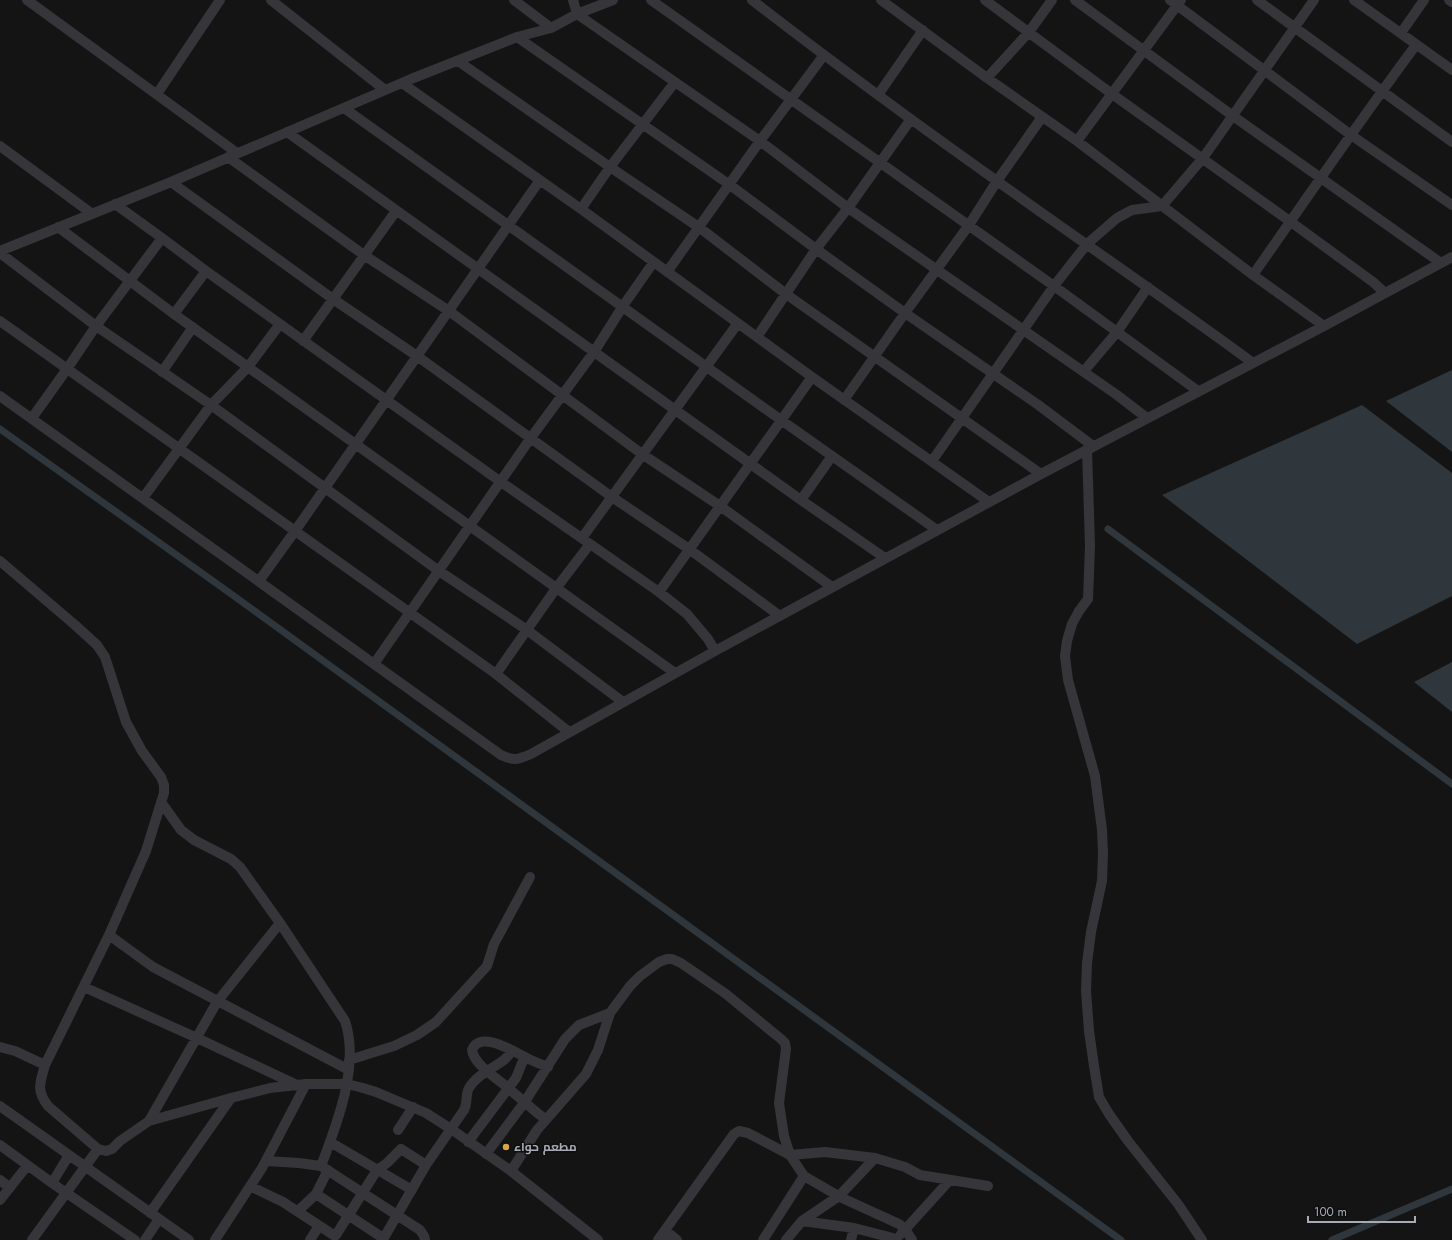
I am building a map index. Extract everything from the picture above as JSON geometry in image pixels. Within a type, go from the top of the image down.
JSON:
[{"type":"street","points":[[27,0],[237,153]]},
{"type":"street","points":[[157,94],[220,0]]},
{"type":"street","points":[[271,0],[385,90]]},
{"type":"street","points":[[514,0],[551,28]]},
{"type":"street","points":[[573,0],[578,14],[760,141],[848,208],[1084,371],[1147,418]]},
{"type":"street","points":[[613,0],[578,14],[551,28],[517,37],[402,83],[171,182],[91,213],[0,252],[96,326],[211,405],[439,571],[527,630],[623,702]]},
{"type":"street","points":[[651,0],[881,162],[1198,391]]},
{"type":"street","points":[[752,0],[911,119],[1253,362]]},
{"type":"street","points":[[881,0],[987,78],[1077,141],[1253,275],[1324,326]]},
{"type":"street","points":[[985,0],[1112,94],[1373,282],[1385,293]]},
{"type":"street","points":[[987,78],[1029,32],[1052,0]]},
{"type":"street","points":[[1075,0],[1233,116],[1440,263]]},
{"type":"street","points":[[1257,0],[1381,92],[1452,142]]},
{"type":"street","points":[[932,461],[1054,286],[1087,244],[1117,218],[1132,210],[1162,206],[1202,158],[1233,116],[1314,0]]},
{"type":"street","points":[[1354,0],[1452,70]]},
{"type":"street","points":[[1402,33],[1424,0]]},
{"type":"street","points":[[1077,141],[1144,50],[1176,2],[1351,135],[1452,205]]},
{"type":"street","points":[[878,95],[923,30]]},
{"type":"street","points":[[517,37],[730,185],[905,313],[992,373],[1090,447]]},
{"type":"street","points":[[1253,275],[1320,178],[1416,45]]},
{"type":"street","points":[[667,272],[700,228],[760,141],[824,55]]},
{"type":"street","points":[[458,61],[700,228],[786,294],[1041,474]]},
{"type":"street","points":[[581,209],[610,167],[675,82]]},
{"type":"street","points":[[402,83],[581,209],[844,400],[989,502]]},
{"type":"street","points":[[344,108],[937,530]]},
{"type":"street","points":[[844,400],[969,225],[997,181],[1042,117]]},
{"type":"street","points":[[757,337],[816,249],[848,208],[911,119]]},
{"type":"street","points":[[287,132],[801,500],[885,558]]},
{"type":"street","points":[[0,146],[91,213]]},
{"type":"street","points":[[228,157],[364,256],[448,311],[642,454],[720,506],[832,587]]},
{"type":"street","points":[[259,581],[296,531],[540,180]]},
{"type":"street","points":[[171,182],[333,299],[417,356],[612,497],[689,548],[780,616]]},
{"type":"street","points":[[115,204],[206,272],[501,482],[659,592],[687,614],[708,639],[715,651]]},
{"type":"street","points":[[303,341],[396,211]]},
{"type":"street","points":[[58,227],[174,314],[675,673]]},
{"type":"street","points":[[32,418],[96,326],[162,238]]},
{"type":"street","points":[[0,396],[501,754],[512,760],[519,760],[715,651],[1090,447],[1324,326],[1452,257]]},
{"type":"street","points":[[374,664],[409,611],[470,527],[530,439],[594,352],[653,262]]},
{"type":"street","points":[[174,314],[206,272]]},
{"type":"street","points":[[1084,371],[1117,332],[1148,287]]},
{"type":"street","points":[[0,321],[409,611],[496,674],[569,732]]},
{"type":"street","points":[[496,674],[557,588],[612,497],[738,323]]},
{"type":"street","points":[[143,498],[180,450],[211,405],[248,367],[280,324]]},
{"type":"street","points":[[162,372],[193,327]]},
{"type":"street","points":[[659,592],[812,377]]},
{"type":"street","points":[[1090,447],[1090,546],[1088,599],[1072,624],[1066,641],[1065,656],[1068,680],[1095,776],[1104,854],[1102,881],[1091,932],[1087,962],[1086,991],[1089,1031],[1100,1097],[1109,1114],[1128,1141],[1178,1204],[1202,1240]]},
{"type":"street","points":[[801,500],[832,456]]},
{"type":"street","points":[[0,561],[97,645],[104,657],[126,722],[142,751],[161,777],[164,785],[164,793],[146,852],[109,935],[45,1065],[39,1086],[41,1097],[58,1116],[98,1149],[106,1151],[112,1149],[120,1141],[149,1121],[270,1088],[302,1085],[347,1084],[363,1088],[426,1113],[451,1129],[511,1171],[598,1240]]},
{"type":"street","points":[[161,802],[181,830],[194,840],[231,859],[240,867],[280,923],[345,1021],[349,1034],[349,1070],[347,1084],[330,1142],[325,1168],[316,1194],[298,1211]]},
{"type":"street","points":[[349,1060],[401,1042],[423,1032],[436,1022],[487,966],[494,944],[530,877]]},
{"type":"street","points":[[149,1121],[217,1002],[280,923]]},
{"type":"street","points":[[109,935],[153,967],[217,1002],[275,1030],[349,1070]]},
{"type":"street","points":[[511,1171],[545,1119],[586,1074],[598,1050],[610,1013],[630,986],[640,976],[660,962],[667,959],[672,959],[681,962],[726,994],[782,1038],[786,1049],[779,1103],[784,1136],[790,1155],[804,1176],[839,1196],[899,1224],[905,1229],[912,1240]]},
{"type":"street","points":[[84,987],[302,1085]]},
{"type":"street","points":[[486,1154],[524,1104],[557,1050],[574,1029],[579,1025],[610,1013]]},
{"type":"street","points":[[545,1119],[524,1104],[508,1088],[486,1071],[472,1053],[473,1047],[476,1044],[490,1042],[500,1045],[548,1067]]},
{"type":"street","points":[[0,1047],[15,1051],[45,1065]]},
{"type":"street","points":[[316,1194],[349,1216],[382,1236],[385,1236],[426,1165],[466,1106],[469,1088],[486,1071],[503,1062],[512,1051]]},
{"type":"street","points":[[468,1142],[516,1078],[522,1063],[526,1058]]},
{"type":"street","points":[[215,1240],[266,1160],[302,1085]]},
{"type":"street","points":[[145,1240],[155,1216],[231,1098]]},
{"type":"street","points":[[0,1106],[190,1240]]},
{"type":"street","points":[[398,1130],[412,1107]]},
{"type":"street","points":[[658,1240],[734,1134],[739,1131],[748,1133],[790,1155],[825,1152],[875,1158],[905,1166],[920,1175],[949,1181],[988,1186]]},
{"type":"street","points":[[330,1142],[412,1190]]},
{"type":"street","points":[[0,1145],[27,1166],[135,1240]]},
{"type":"street","points":[[32,1240],[98,1149]]},
{"type":"street","points":[[250,1186],[283,1202],[333,1235],[336,1235],[377,1170],[387,1163],[401,1149],[426,1165]]},
{"type":"street","points":[[52,1183],[69,1155]]},
{"type":"street","points":[[786,1240],[802,1221],[839,1196],[875,1158]]},
{"type":"street","points":[[266,1160],[299,1163],[325,1168],[420,1230],[425,1240]]},
{"type":"street","points":[[0,1200],[27,1166]]},
{"type":"street","points":[[762,1240],[804,1176]]},
{"type":"street","points":[[0,1180],[10,1188]]},
{"type":"street","points":[[802,1221],[854,1228],[897,1239],[949,1181]]},
{"type":"street","points":[[310,1240],[319,1226]]},
{"type":"street","points":[[851,1240],[854,1228]]},
{"type":"street","points":[[667,1240],[671,1235],[677,1240]]},
{"type":"shaded area","points":[[1452,370],[1452,452],[1386,401]]},
{"type":"shaded area","points":[[1362,405],[1452,473],[1452,596],[1357,644],[1162,495]]},
{"type":"shaded area","points":[[1452,662],[1452,712],[1414,682]]},
{"type":"waterway","points":[[0,429],[234,596],[1121,1240]]},
{"type":"waterway","points":[[1108,529],[1452,784]]},
{"type":"waterway","points":[[1332,1240],[1452,1189]]},
{"type":"place","name":"مطعم حواء","points":[[506,1147]]}]
